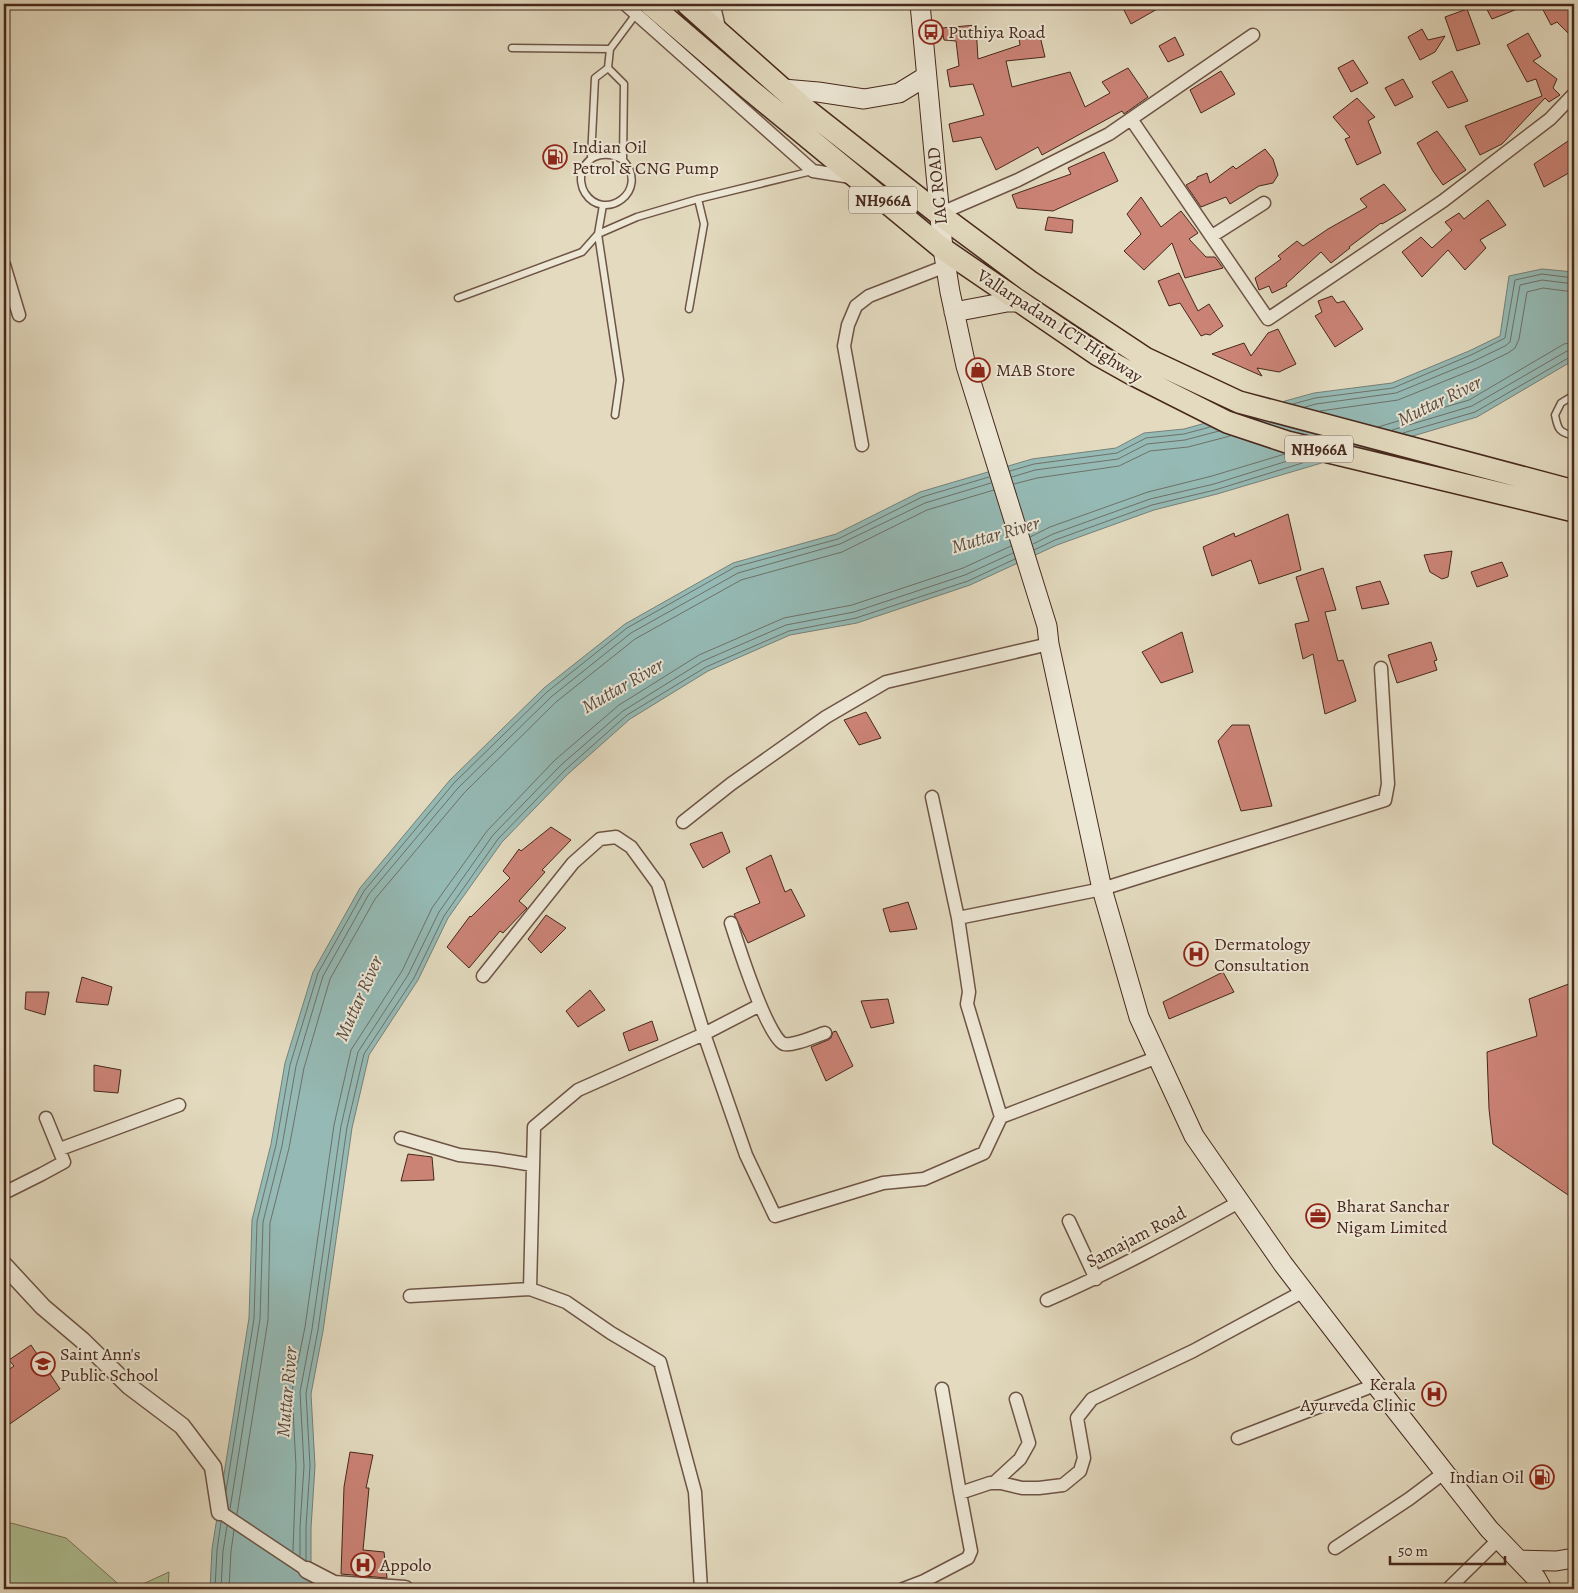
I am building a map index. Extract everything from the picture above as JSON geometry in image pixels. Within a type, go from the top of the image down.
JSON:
[{"type":"highway","name":"Vallarpadam ICT Highway","points":[[687,4],[783,90],[939,214],[1138,366],[1227,422],[1287,442],[1518,486],[1574,492]]},
{"type":"highway","name":"Vallarpadam ICT Highway","points":[[643,9],[749,89],[856,178],[944,258],[1021,302],[1098,354],[1138,366]]},
{"type":"highway","name":"Vallarpadam ICT Highway","points":[[1518,486],[1574,511]]},
{"type":"main road","name":"IAC ROAD","points":[[920,4],[939,214],[944,258],[954,312],[966,366],[1048,635],[1102,889],[1139,1017],[1194,1136],[1282,1264],[1489,1529],[1536,1578],[1542,1589]]},
{"type":"main road","points":[[783,90],[818,92],[864,99],[899,94],[926,77]]},
{"type":"main road","points":[[954,312],[1007,302],[1021,302]]},
{"type":"main road","points":[[1519,1560],[1556,1561],[1574,1558]]},
{"type":"street","points":[[625,4],[643,9],[813,170],[856,178]]},
{"type":"street","points":[[712,4],[721,34]]},
{"type":"street","points":[[939,214],[1018,180],[1109,134],[1253,35]]},
{"type":"street","points":[[1131,119],[1268,319],[1443,201],[1550,119],[1574,94]]},
{"type":"street","points":[[1212,236],[1264,203]]},
{"type":"street","points":[[862,445],[844,346],[848,325],[856,306],[869,296],[944,258]]},
{"type":"street","points":[[4,265],[19,315]]},
{"type":"street","points":[[683,822],[732,784],[826,717],[886,682],[1048,635]]},
{"type":"street","points":[[958,918],[1102,889],[1384,800],[1388,784],[1381,668]]},
{"type":"street","points":[[483,976],[573,863],[600,839],[616,837],[631,847],[658,884],[704,1034],[746,1155],[775,1216],[883,1184],[924,1179],[984,1153],[1000,1117],[967,1004],[969,992],[958,918],[932,797]]},
{"type":"street","points":[[731,923],[760,1005],[774,1034],[783,1044],[791,1044],[825,1033]]},
{"type":"street","points":[[530,1290],[534,1127],[578,1090],[704,1034],[760,1005]]},
{"type":"street","points":[[1000,1117],[1158,1057]]},
{"type":"street","points":[[60,1149],[179,1104]]},
{"type":"street","points":[[4,1193],[64,1162],[46,1118]]},
{"type":"street","points":[[401,1138],[459,1155],[533,1165]]},
{"type":"street","name":"Samajam Road","points":[[1047,1300],[1096,1279],[1158,1248],[1240,1202]]},
{"type":"street","points":[[1069,1221],[1096,1279]]},
{"type":"street","points":[[4,1265],[43,1307],[82,1340],[129,1386],[182,1426],[212,1467],[220,1512],[307,1570],[334,1584],[405,1589]]},
{"type":"street","points":[[410,1296],[530,1290],[566,1302],[611,1333],[660,1362],[695,1492],[701,1589]]},
{"type":"street","points":[[994,1483],[1022,1488],[1063,1485],[1080,1470],[1084,1458],[1077,1418],[1092,1399],[1193,1351],[1304,1291]]},
{"type":"street","points":[[1238,1438],[1375,1385]]},
{"type":"street","points":[[903,1589],[924,1581],[968,1558],[971,1551],[942,1388]]},
{"type":"street","points":[[960,1493],[994,1483],[1020,1459],[1029,1443],[1016,1399]]},
{"type":"street","points":[[1335,1548],[1444,1472]]},
{"type":"street","points":[[1448,1589],[1499,1539]]},
{"type":"lane","points":[[592,158],[595,78],[608,68],[610,48],[643,9]]},
{"type":"lane","points":[[512,48],[610,48]]},
{"type":"lane","points":[[608,68],[624,84],[623,160]]},
{"type":"lane","points":[[600,154],[608,154],[616,156],[629,166],[632,174],[630,190],[619,202],[603,205],[587,197],[581,181],[582,173],[585,165],[592,158],[600,154]]},
{"type":"lane","points":[[458,298],[582,252],[598,234],[636,218],[813,170]]},
{"type":"lane","points":[[689,309],[704,224],[698,200]]},
{"type":"lane","points":[[603,205],[598,234],[620,380],[615,415]]},
{"type":"lane","points":[[1574,395],[1561,403],[1555,415],[1558,428],[1563,433],[1574,436]]},
{"type":"green space","points":[[11,1523],[66,1538],[124,1589],[4,1589],[4,1529]]},
{"type":"green space","points":[[169,1572],[168,1589],[132,1589]]},
{"type":"water","name":"Muttar River","points":[[1542,269],[1574,272],[1574,360],[1477,417],[1217,494],[1154,510],[1057,545],[970,585],[857,623],[790,635],[708,671],[630,719],[568,774],[502,842],[448,918],[418,980],[369,1055],[352,1128],[323,1331],[311,1394],[315,1466],[311,1528],[311,1589],[210,1589],[212,1549],[249,1318],[252,1220],[271,1144],[285,1063],[313,972],[360,888],[450,780],[544,688],[625,624],[733,563],[836,534],[920,492],[1032,459],[1116,448],[1144,433],[1184,429],[1314,393],[1392,383],[1500,336],[1509,276]]},
{"type":"building","points":[[1121,4],[1166,4],[1131,24]]},
{"type":"building","points":[[1484,4],[1530,4],[1492,19]]},
{"type":"building","points":[[1540,4],[1570,4],[1574,9],[1574,39],[1557,22],[1551,25]]},
{"type":"building","points":[[1467,9],[1480,44],[1457,51],[1445,17]]},
{"type":"building","points":[[976,25],[978,59],[1020,45],[1019,39],[1039,32],[1045,57],[1006,61],[1012,87],[1070,72],[1085,107],[1110,93],[1102,82],[1128,68],[1148,97],[1124,114],[1122,111],[1042,155],[1038,147],[996,170],[981,137],[953,142],[949,124],[984,115],[973,84],[950,87],[947,70],[959,66],[956,41],[944,40],[942,28]]},
{"type":"building","points":[[1422,29],[1428,40],[1445,36],[1435,52],[1420,60],[1408,37]]},
{"type":"building","points":[[1528,33],[1541,56],[1533,61],[1557,79],[1553,88],[1560,95],[1549,102],[1545,98],[1502,144],[1480,155],[1465,126],[1542,96],[1536,79],[1527,82],[1507,45]]},
{"type":"building","points":[[1175,37],[1184,55],[1168,62],[1159,46]]},
{"type":"building","points":[[1353,60],[1368,83],[1351,92],[1338,68]]},
{"type":"building","points":[[1221,71],[1235,94],[1201,113],[1190,90]]},
{"type":"building","points":[[1452,71],[1468,101],[1448,108],[1432,82]]},
{"type":"building","points":[[1403,79],[1413,97],[1395,106],[1385,88]]},
{"type":"building","points":[[1357,98],[1375,117],[1368,121],[1381,153],[1357,165],[1345,139],[1350,137],[1333,117]]},
{"type":"building","points":[[1437,131],[1466,170],[1443,185],[1417,143]]},
{"type":"building","points":[[1574,137],[1574,170],[1544,187],[1534,164]]},
{"type":"building","points":[[1265,149],[1273,159],[1278,175],[1273,183],[1259,186],[1230,204],[1226,197],[1201,207],[1186,185],[1207,173],[1210,183],[1233,166],[1236,169]]},
{"type":"building","points":[[1104,152],[1118,181],[1053,211],[1017,208],[1012,195],[1071,174],[1068,168]]},
{"type":"building","points":[[1384,184],[1406,210],[1381,223],[1331,263],[1321,252],[1286,284],[1287,286],[1272,293],[1269,286],[1259,290],[1255,278],[1281,259],[1278,256],[1297,241],[1303,246],[1328,229],[1367,207],[1360,199]]},
{"type":"building","points":[[1141,197],[1161,227],[1181,211],[1198,233],[1189,239],[1206,257],[1215,257],[1223,268],[1185,278],[1172,243],[1144,270],[1124,251],[1141,234],[1127,214]]},
{"type":"building","points":[[1488,200],[1506,225],[1480,240],[1486,248],[1465,270],[1448,250],[1422,277],[1402,252],[1421,237],[1432,248],[1452,230],[1445,222],[1459,213],[1464,219]]},
{"type":"building","points":[[1048,217],[1073,220],[1072,233],[1045,230]]},
{"type":"building","points":[[1179,273],[1198,311],[1209,304],[1223,326],[1210,335],[1201,336],[1180,303],[1169,306],[1158,281]]},
{"type":"building","points":[[1332,296],[1337,303],[1344,301],[1363,329],[1335,347],[1315,316],[1322,312],[1318,301]]},
{"type":"building","points":[[1278,329],[1296,364],[1279,372],[1257,368],[1262,376],[1212,354],[1244,343],[1251,356],[1268,333]]},
{"type":"building","points":[[1288,514],[1301,570],[1259,584],[1251,560],[1212,576],[1203,547],[1234,533],[1235,537]]},
{"type":"building","points":[[1452,551],[1448,577],[1442,579],[1430,572],[1424,555]]},
{"type":"building","points":[[1502,562],[1508,576],[1477,587],[1471,572]]},
{"type":"building","points":[[1323,568],[1336,610],[1325,612],[1338,661],[1343,660],[1356,701],[1325,714],[1313,654],[1303,659],[1295,624],[1309,621],[1296,577]]},
{"type":"building","points":[[1380,581],[1389,604],[1362,609],[1356,587]]},
{"type":"building","points":[[1182,632],[1193,672],[1161,683],[1142,652]]},
{"type":"building","points":[[1431,642],[1437,660],[1434,661],[1437,670],[1397,683],[1388,655]]},
{"type":"building","points":[[866,712],[881,738],[859,745],[844,720]]},
{"type":"building","points":[[1232,725],[1249,725],[1272,806],[1241,811],[1218,741]]},
{"type":"building","points":[[551,827],[571,840],[542,870],[545,872],[519,901],[527,908],[503,933],[500,931],[469,968],[447,947],[470,916],[510,878],[503,871],[519,849],[521,851]]},
{"type":"building","points":[[722,832],[730,852],[703,868],[690,844]]},
{"type":"building","points":[[771,855],[785,892],[791,889],[805,916],[748,943],[734,914],[760,903],[746,868]]},
{"type":"building","points":[[908,902],[917,929],[890,932],[883,909]]},
{"type":"building","points":[[546,915],[566,928],[541,953],[528,939]]},
{"type":"building","points":[[1223,972],[1234,992],[1169,1019],[1163,1002]]},
{"type":"building","points":[[82,977],[112,987],[108,1005],[76,1002]]},
{"type":"building","points":[[1574,982],[1574,1199],[1493,1144],[1489,1109],[1487,1052],[1537,1036],[1529,999]]},
{"type":"building","points":[[590,990],[605,1010],[578,1027],[566,1011]]},
{"type":"building","points":[[26,992],[49,992],[45,1015],[25,1009]]},
{"type":"building","points":[[888,999],[894,1023],[871,1028],[861,1001]]},
{"type":"building","points":[[652,1021],[658,1040],[629,1051],[623,1033]]},
{"type":"building","points":[[836,1031],[853,1066],[826,1081],[811,1047],[828,1040],[833,1032]]},
{"type":"building","points":[[94,1065],[121,1070],[118,1093],[94,1091]]},
{"type":"building","points":[[408,1154],[432,1157],[434,1180],[401,1181]]},
{"type":"building","points":[[31,1345],[60,1389],[4,1428],[4,1373],[14,1366],[9,1360]]},
{"type":"building","points":[[350,1452],[373,1455],[366,1488],[369,1488],[363,1550],[384,1552],[387,1578],[341,1574],[344,1487]]},
{"type":"place","name":"Puthiya Road","points":[[931,32]]},
{"type":"place","name":"Indian Oil Petrol & CNG Pump","points":[[555,157]]},
{"type":"place","name":"MAB Store","points":[[978,370]]},
{"type":"place","name":"Dermatology Consultation","points":[[1196,954]]},
{"type":"place","name":"Bharat Sanchar Nigam Limited","points":[[1318,1216]]},
{"type":"place","name":"Saint Ann's Public School","points":[[43,1364]]},
{"type":"place","name":"Kerala Ayurveda Clinic","points":[[1434,1394]]},
{"type":"place","name":"Indian Oil","points":[[1542,1477]]},
{"type":"place","name":"Appolo","points":[[363,1565]]}]
